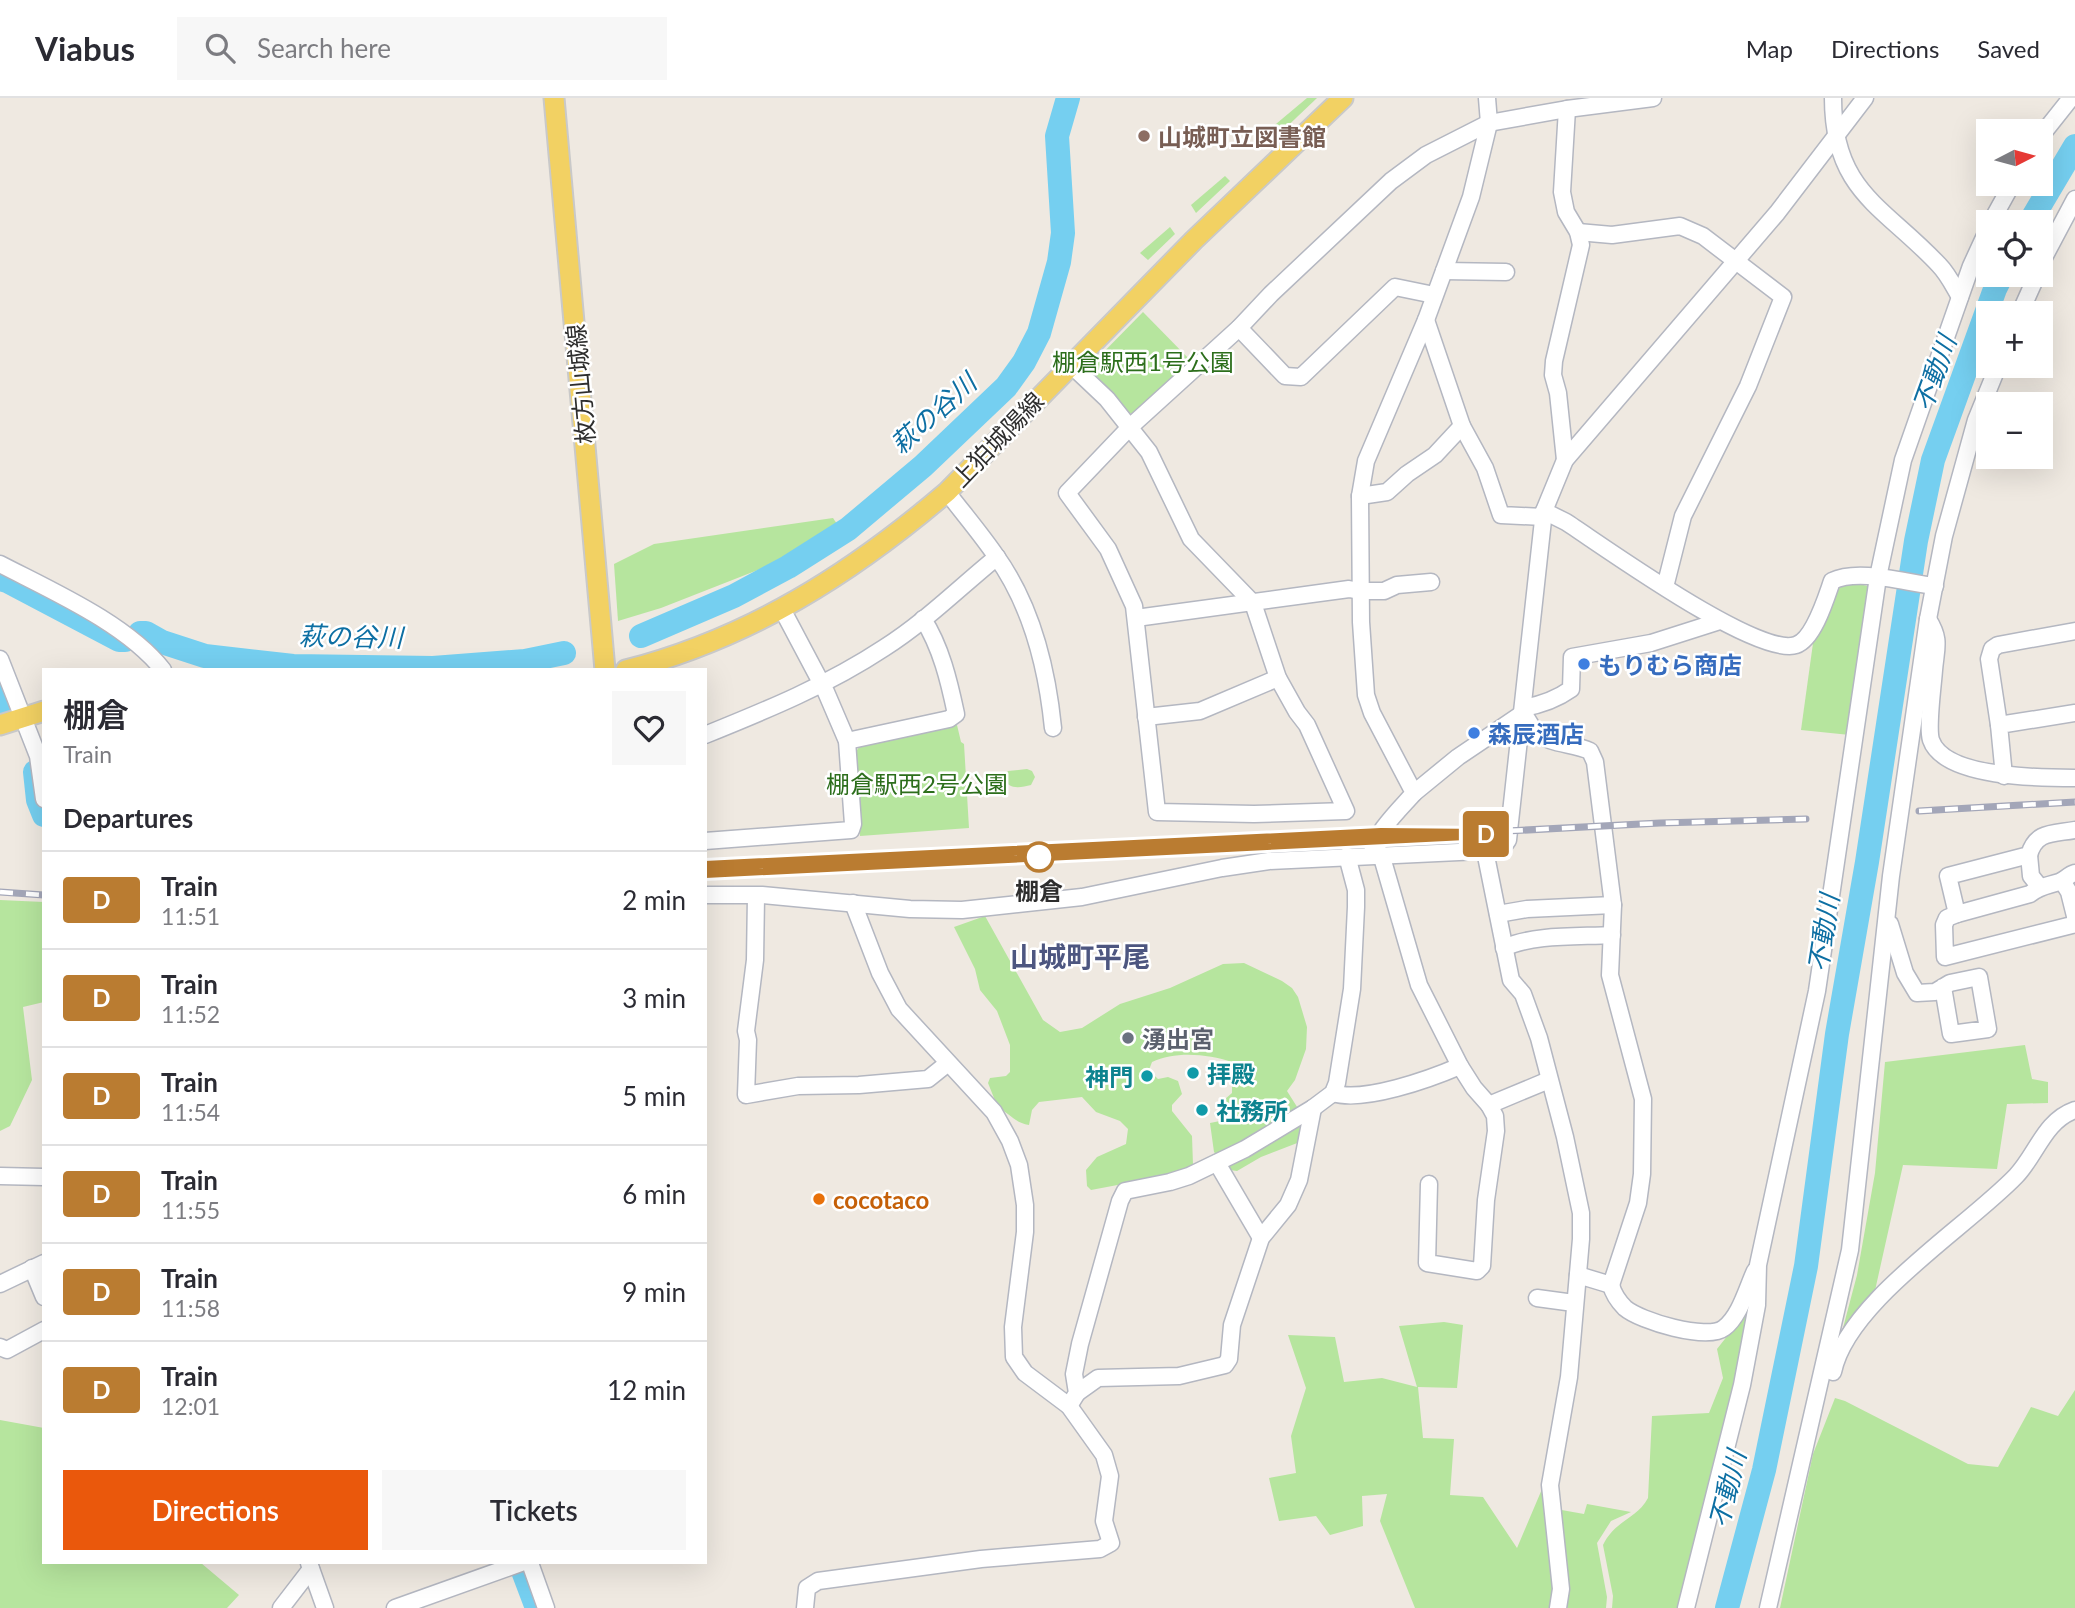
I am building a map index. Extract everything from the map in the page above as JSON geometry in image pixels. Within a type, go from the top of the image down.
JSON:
[{"type":"main road","name":"枚方山城線","points":[[554,98],[605,668]]},
{"type":"main road","name":"上狛城陽線","points":[[633,668],[675,656],[782,609],[855,565],[947,492],[1194,240],[1343,98]]},
{"type":"main road","points":[[0,725],[34,714]]},
{"type":"street","points":[[1414,793],[1372,713],[1366,695],[1360,591],[1360,496],[1366,461],[1426,320],[1471,197],[1489,123],[1487,98]]},
{"type":"street","points":[[1070,364],[1107,400],[1130,427],[1149,452],[1191,539],[1253,603],[1278,678],[1307,725],[1346,811],[1254,814],[1157,812],[1136,618],[1126,586],[1108,549],[1067,493],[1130,427],[1239,328],[1271,294],[1391,181],[1426,155],[1489,123],[1653,98]]},
{"type":"street","points":[[1833,98],[1835,138],[1852,180],[1888,219],[1941,267],[1961,297]]},
{"type":"street","points":[[707,895],[756,896],[910,909],[982,908],[1082,897],[1269,860],[1501,850],[1508,841],[1543,514],[1565,460],[1735,262],[1865,98]]},
{"type":"street","points":[[2053,121],[2071,98]]},
{"type":"street","points":[[1565,460],[1558,393],[1553,375],[1554,361],[1581,245],[1578,232],[1566,212],[1562,192],[1567,109]]},
{"type":"street","points":[[2053,240],[2075,199]]},
{"type":"street","points":[[1578,232],[1612,235],[1680,226],[1703,236],[1783,297],[1748,386],[1683,516],[1665,587]]},
{"type":"street","points":[[1686,1608],[1742,1385],[1757,1305],[1758,1265],[1818,991],[1903,460],[1976,255]]},
{"type":"street","points":[[1444,271],[1506,272]]},
{"type":"street","points":[[1239,328],[1285,376],[1301,377],[1395,287],[1434,295]]},
{"type":"street","points":[[1426,320],[1462,426],[1485,468],[1501,515],[1543,514],[1566,522],[1720,621],[1776,644],[1797,645],[1806,639],[1832,581],[1841,576],[1931,585]]},
{"type":"street","points":[[1768,1608],[1850,1250],[1887,911],[1931,585],[1976,420],[1993,378]]},
{"type":"street","points":[[1360,496],[1387,492],[1435,455],[1462,426]]},
{"type":"street","points":[[947,492],[997,557],[1024,607],[1038,643],[1049,690],[1054,728]]},
{"type":"street","points":[[707,734],[772,709],[886,648],[997,557]]},
{"type":"street","points":[[0,564],[102,620],[150,654],[161,668]]},
{"type":"street","points":[[1136,618],[1349,589],[1384,591],[1397,585],[1431,582]]},
{"type":"street","points":[[707,841],[851,830],[853,824],[847,741],[826,692],[782,609]]},
{"type":"street","points":[[847,741],[949,719],[956,714],[949,679],[931,632],[923,619]]},
{"type":"street","points":[[1928,619],[1937,634],[1930,736],[1939,752],[1951,760],[2004,776],[2075,778]]},
{"type":"street","points":[[1429,1184],[1427,1263],[1477,1271],[1482,1266],[1486,1200],[1496,1131],[1495,1116],[1460,1066],[1419,985],[1377,855],[1372,848],[1414,793],[1458,757],[1523,710],[1562,696],[1571,689],[1572,657],[1651,643],[1720,621]]},
{"type":"street","points":[[2004,776],[1989,659],[1992,649],[1998,645],[2075,632]]},
{"type":"street","points":[[0,659],[34,714],[42,785]]},
{"type":"street","points":[[1146,717],[1200,711],[1278,678]]},
{"type":"street","points":[[1523,710],[1535,731],[1548,740],[1590,751],[1595,762],[1613,905],[1609,975],[1643,1099],[1642,1174],[1638,1202],[1611,1285],[1613,1292],[1624,1307],[1632,1312],[1686,1331],[1709,1333],[1723,1329],[1733,1317],[1758,1265]]},
{"type":"street","points":[[1999,725],[2075,713]]},
{"type":"street","points":[[2039,886],[2031,876],[2029,855],[2033,841],[2038,837],[2075,830]]},
{"type":"street","points":[[1485,850],[1511,980],[1523,995],[1539,1038],[1581,1213],[1569,1377],[1550,1485],[1561,1589],[1558,1608]]},
{"type":"street","points":[[1957,914],[1948,876],[2029,855]]},
{"type":"street","points":[[805,1608],[807,1588],[818,1581],[981,1559],[1100,1549],[1111,1542],[1104,1513],[1110,1485],[1107,1461],[1073,1399],[1074,1374],[1080,1344],[1121,1201],[1125,1191],[1170,1182],[1245,1149],[1313,1108],[1332,1093],[1338,1083],[1352,975],[1356,890],[1347,856]]},
{"type":"street","points":[[2068,877],[2075,918],[2072,925],[1945,957],[1944,925],[1947,918],[2030,894],[2039,886],[2068,877]]},
{"type":"street","points":[[756,896],[755,960],[746,1031],[746,1095],[798,1086],[859,1085],[928,1079],[948,1063]]},
{"type":"street","points":[[853,904],[891,998],[908,1021],[994,1112],[1010,1141],[1019,1165],[1025,1205],[1025,1232],[1013,1327],[1014,1357],[1025,1373],[1073,1399]]},
{"type":"street","points":[[1498,914],[1527,909],[1613,905]]},
{"type":"street","points":[[1887,911],[1905,973],[1917,993],[1935,992],[1943,987]]},
{"type":"street","points":[[1504,948],[1546,939],[1612,935]]},
{"type":"street","points":[[1332,1093],[1358,1096],[1435,1077],[1460,1066]]},
{"type":"street","points":[[1489,1105],[1549,1080]]},
{"type":"street","points":[[1073,1399],[1098,1378],[1179,1376],[1225,1365],[1229,1359],[1231,1325],[1261,1238],[1288,1205],[1299,1180],[1313,1108]]},
{"type":"street","points":[[1814,1414],[1824,1407],[1836,1356],[1871,1308],[1895,1282],[2018,1174],[2044,1135],[2062,1115],[2075,1110]]},
{"type":"street","points":[[1217,1163],[1261,1238]]},
{"type":"street","points":[[0,1176],[42,1177]]},
{"type":"street","points":[[0,1284],[38,1265],[42,1286]]},
{"type":"street","points":[[1578,1275],[1611,1285]]},
{"type":"street","points":[[1537,1298],[1574,1303]]},
{"type":"street","points":[[0,1347],[7,1350],[42,1331]]},
{"type":"street","points":[[395,1608],[429,1603],[519,1564]]},
{"type":"street","points":[[530,1564],[546,1608]]},
{"type":"street","points":[[281,1608],[310,1566]]},
{"type":"street","points":[[310,1566],[325,1608]]},
{"type":"green space","points":[[1307,98],[1317,98],[1276,137],[1270,129]]},
{"type":"green space","points":[[1225,176],[1230,181],[1196,213],[1191,205]]},
{"type":"green space","points":[[1170,227],[1175,234],[1148,260],[1140,253]]},
{"type":"green space","name":"棚倉駅西1号公園","points":[[1143,312],[1192,362],[1138,413],[1130,413],[1090,376],[1090,366]]},
{"type":"green space","points":[[833,518],[839,527],[763,568],[661,608],[618,621],[614,564],[654,544]]},
{"type":"green space","points":[[1844,581],[1872,589],[1850,735],[1801,730],[1814,636],[1836,584]]},
{"type":"green space","name":"棚倉駅西2号公園","points":[[957,725],[961,742],[964,744],[969,828],[860,836],[854,754],[860,746]]},
{"type":"green space","points":[[1008,771],[1032,771],[1035,777],[1031,785],[1014,787],[1008,784],[1004,777]]},
{"type":"green space","points":[[0,900],[42,902],[42,1002],[23,1007],[32,1080],[10,1126],[0,1131]]},
{"type":"green space","points":[[985,916],[1043,1020],[1060,1032],[1082,1028],[1120,1004],[1170,988],[1223,964],[1244,963],[1292,988],[1298,997],[1307,1027],[1306,1049],[1295,1080],[1287,1091],[1306,1121],[1305,1140],[1261,1157],[1237,1171],[1230,1170],[1214,1152],[1210,1123],[1225,1120],[1225,1099],[1232,1093],[1232,1062],[1213,1057],[1171,1056],[1152,1062],[1149,1070],[1158,1079],[1168,1077],[1178,1081],[1182,1094],[1172,1105],[1172,1111],[1192,1136],[1193,1165],[1181,1173],[1091,1190],[1087,1186],[1086,1170],[1097,1157],[1126,1144],[1128,1129],[1120,1121],[1096,1112],[1082,1097],[1039,1102],[1032,1110],[1029,1125],[1024,1124],[998,1108],[988,1083],[990,1078],[1006,1076],[1010,1072],[1010,1045],[997,1011],[980,990],[975,969],[954,927]]},
{"type":"green space","points":[[2025,1045],[2032,1079],[2048,1082],[2048,1103],[2007,1104],[1997,1169],[1903,1165],[1874,1295],[1839,1343],[1857,1275],[1875,1173],[1885,1062]]},
{"type":"green space","points":[[1750,1286],[1751,1305],[1736,1383],[1680,1608],[1612,1608],[1613,1596],[1603,1545],[1614,1530],[1638,1511],[1648,1498],[1652,1416],[1709,1413],[1723,1378],[1717,1349],[1732,1330]]},
{"type":"green space","points":[[1444,1322],[1463,1325],[1457,1388],[1418,1387],[1423,1438],[1454,1439],[1450,1495],[1483,1497],[1517,1548],[1545,1482],[1553,1540],[1554,1608],[1415,1608],[1380,1521],[1387,1494],[1362,1496],[1363,1526],[1330,1535],[1316,1516],[1279,1521],[1269,1478],[1296,1473],[1291,1436],[1306,1388],[1288,1335],[1335,1337],[1344,1382],[1382,1378],[1417,1387],[1399,1326]]},
{"type":"green space","points":[[2075,1390],[2075,1608],[1780,1608],[1813,1454],[1835,1398],[1968,1464],[1998,1467],[2031,1407],[2058,1416]]},
{"type":"green space","points":[[0,1420],[42,1428],[42,1564],[202,1564],[239,1595],[227,1608],[0,1608]]},
{"type":"green space","points":[[1587,1504],[1631,1512],[1611,1521],[1597,1543],[1607,1597],[1606,1608],[1562,1608],[1556,1509],[1584,1514]]},
{"type":"waterway","name":"萩の谷川","points":[[641,636],[734,596],[788,567],[848,529],[923,466],[1006,387],[1024,362],[1039,333],[1059,262],[1063,233],[1057,136],[1068,98]]},
{"type":"waterway","name":"不動川","points":[[2037,210],[2075,146]]},
{"type":"waterway","name":"不動川","points":[[1727,1608],[1764,1470],[1806,1266],[1837,1034],[1867,862],[1916,541],[1933,460],[1996,287]]},
{"type":"waterway","name":"萩の谷川","points":[[0,579],[119,640],[125,640]]},
{"type":"waterway","name":"萩の谷川","points":[[140,633],[205,656],[293,666],[433,668],[525,661],[564,653]]},
{"type":"waterway","name":"萩の谷川","points":[[0,679],[9,706]]},
{"type":"waterway","name":"萩の谷川","points":[[35,772],[38,800],[42,810]]},
{"type":"waterway","name":"萩の谷川","points":[[523,1571],[537,1608]]},
{"type":"railway","points":[[1919,811],[2075,802]]},
{"type":"railway","points":[[707,873],[1660,823],[1806,819]]},
{"type":"railway","points":[[0,892],[42,895]]},
{"type":"train","name":"D","points":[[707,866],[1381,833],[1486,834],[707,873]]},
{"type":"place","name":"山城町立図書館","points":[[1144,136]]},
{"type":"place","name":"もりむら商店","points":[[1584,664]]},
{"type":"place","name":"森辰酒店","points":[[1474,733]]},
{"type":"place","name":"棚倉","points":[[1039,857]]},
{"type":"place","name":"湧出宮","points":[[1128,1038]]},
{"type":"place","name":"拝殿","points":[[1193,1073]]},
{"type":"place","name":"神門","points":[[1147,1076]]},
{"type":"place","name":"社務所","points":[[1202,1110]]},
{"type":"place","name":"cocotaco","points":[[819,1199]]},
{"type":"district","name":"山城町平尾","points":[[1080,956]]}]
